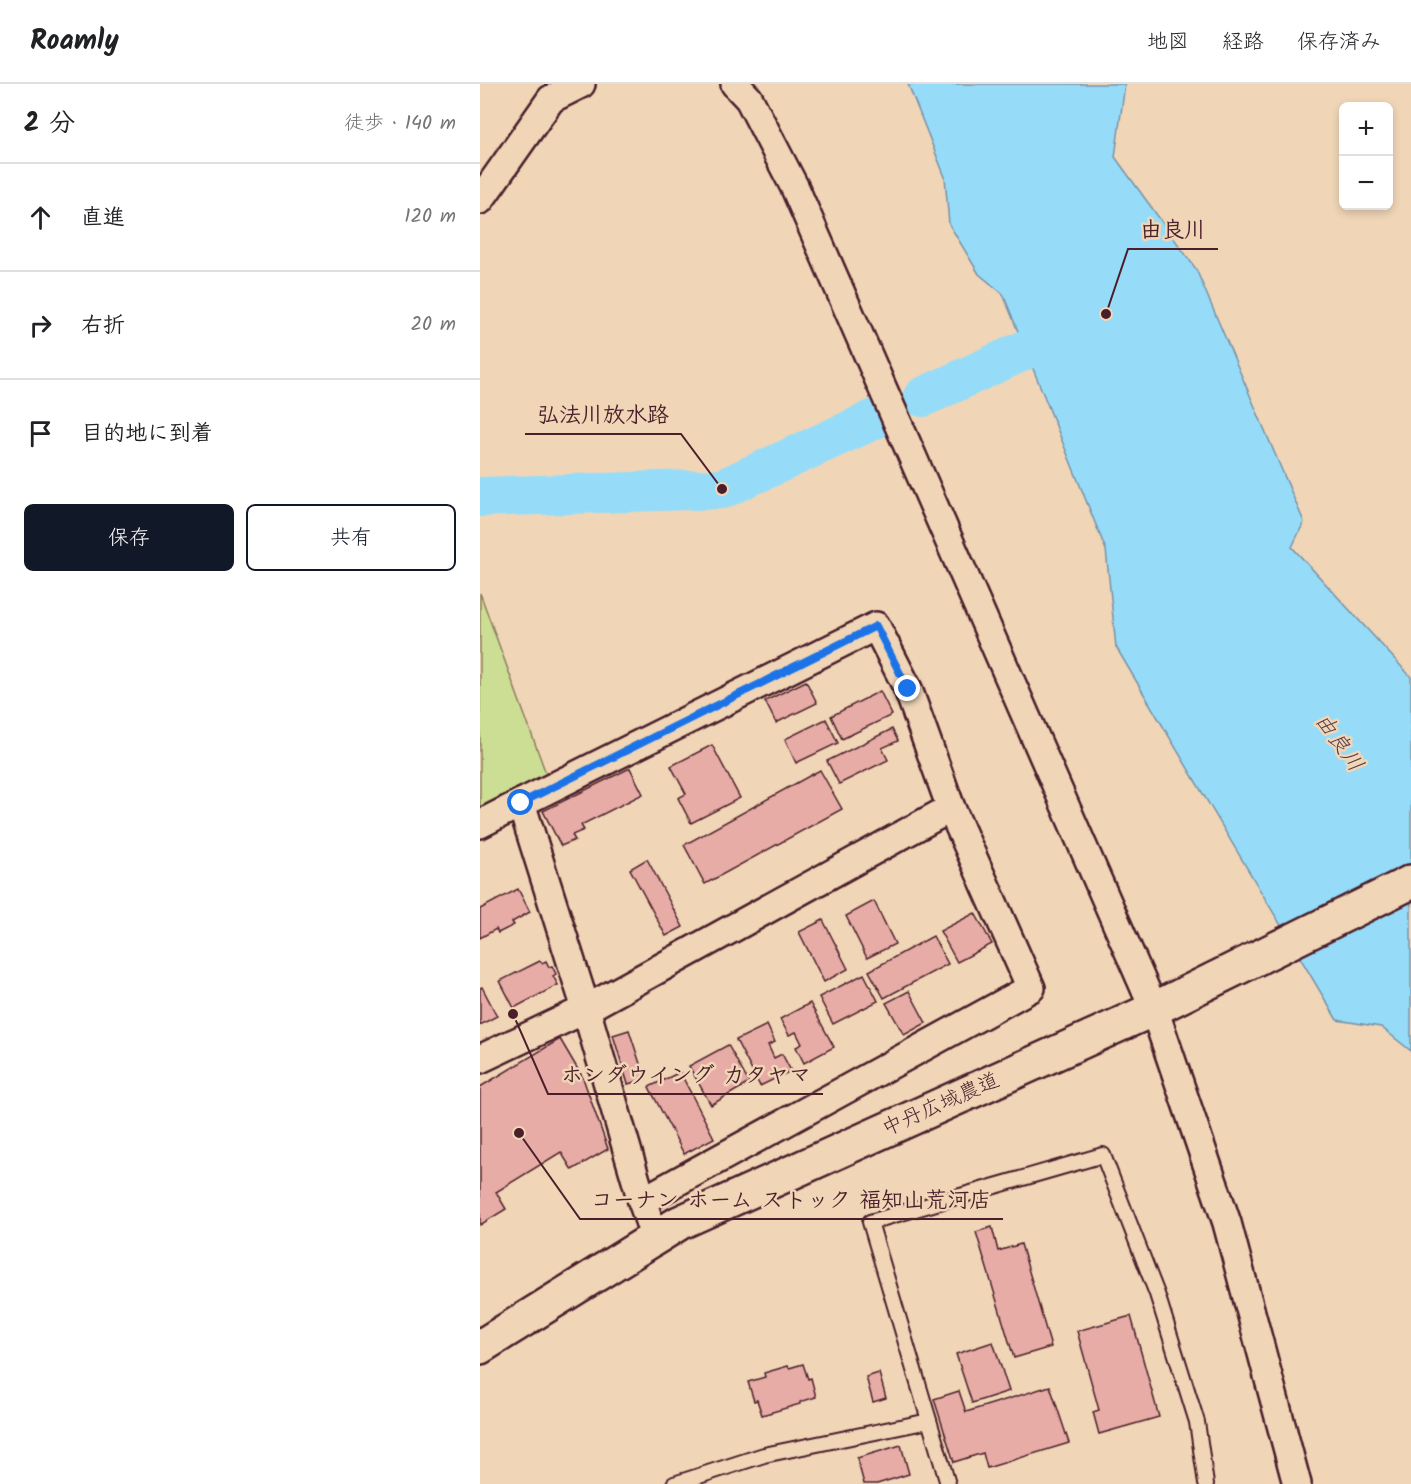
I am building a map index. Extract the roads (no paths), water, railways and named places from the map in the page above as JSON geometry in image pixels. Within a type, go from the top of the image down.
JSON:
[{"type":"street","points":[[480,200],[551,99],[581,84]]},
{"type":"street","points":[[735,84],[749,99],[795,188],[1154,1009],[1227,1222],[1297,1484]]},
{"type":"street","points":[[480,824],[876,626],[908,689],[951,808],[1031,988],[642,1201]]},
{"type":"street","points":[[521,803],[655,1238]]},
{"type":"street","points":[[480,1059],[586,1009],[951,808]]},
{"type":"street","name":"中丹広域農道","points":[[480,1347],[679,1223],[1154,1009],[1411,882]]},
{"type":"lane","points":[[948,1484],[870,1222],[1103,1155],[1157,1294],[1197,1422],[1206,1484]]},
{"type":"lane","points":[[674,1484],[764,1455],[929,1420]]},
{"type":"water","points":[[908,84],[1125,84],[1115,157],[1196,269],[1304,522],[1292,547],[1411,677],[1411,1051],[1381,1027],[1337,1020],[1116,647],[1106,550],[1003,294],[979,274],[949,224],[945,177]]},
{"type":"waterway","points":[[923,397],[1075,327]]},
{"type":"waterway","points":[[480,497],[722,489],[875,419]]},
{"type":"place","name":"由良川","points":[[1106,314]]},
{"type":"place","name":"弘法川放水路","points":[[722,489]]},
{"type":"place","name":"ホンダウイング カタヤマ","points":[[513,1014]]},
{"type":"place","name":"コーナン ホーム ストック 福知山荒河店","points":[[519,1133]]}]
